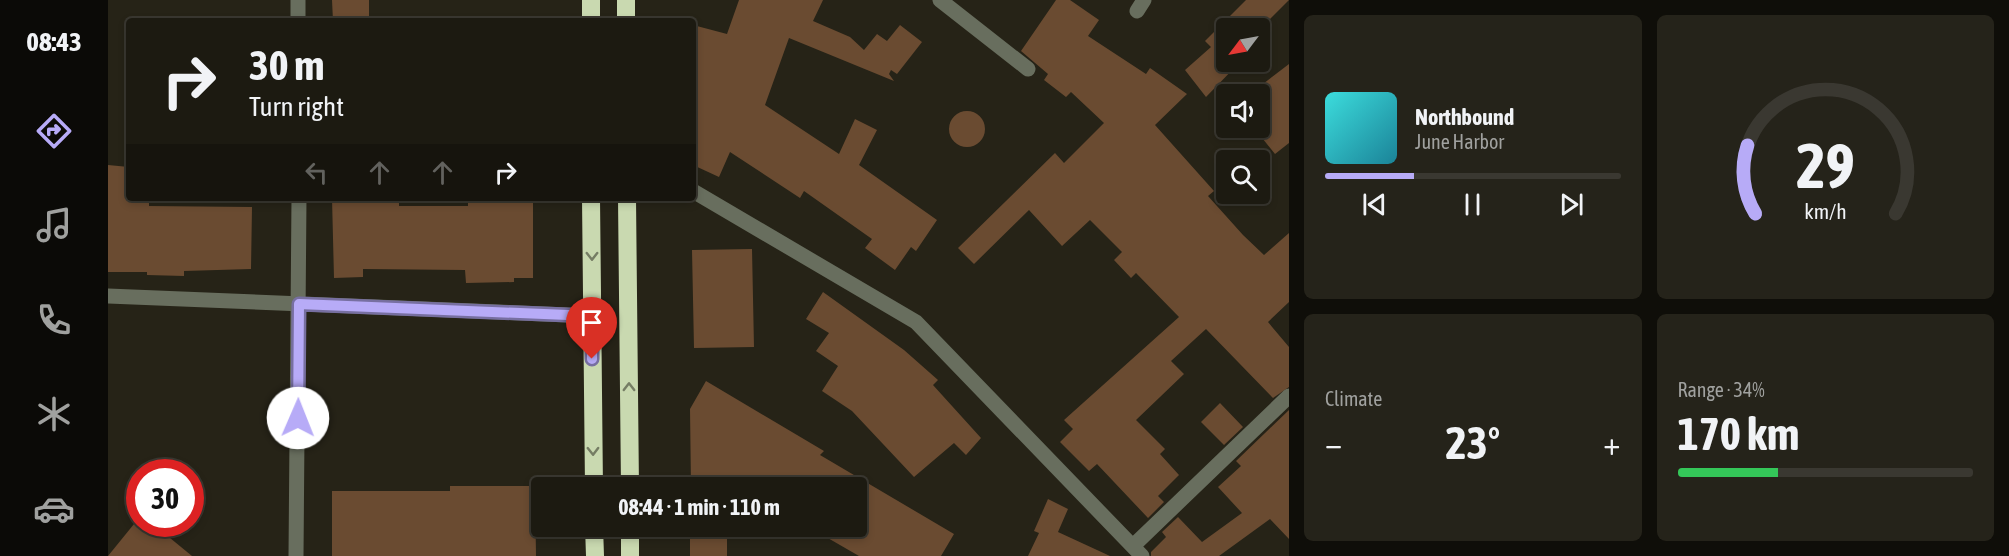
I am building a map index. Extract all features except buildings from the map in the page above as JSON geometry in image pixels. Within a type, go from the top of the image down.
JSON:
[{"type":"highway","points":[[591,0],[591,18]]},
{"type":"highway","points":[[626,0],[626,18]]},
{"type":"highway","points":[[591,201],[594,477]]},
{"type":"highway","points":[[627,201],[630,477]]},
{"type":"highway","points":[[594,537],[595,556]]},
{"type":"highway","points":[[630,537],[630,556]]},
{"type":"street","points":[[298,0],[298,18]]},
{"type":"street","points":[[940,0],[1028,69]]},
{"type":"street","points":[[696,193],[916,322],[1138,551],[1289,396]]},
{"type":"street","points":[[296,556],[299,201]]},
{"type":"street","points":[[108,297],[592,316]]},
{"type":"route","points":[[298,418],[299,304],[592,316],[592,359]]}]
